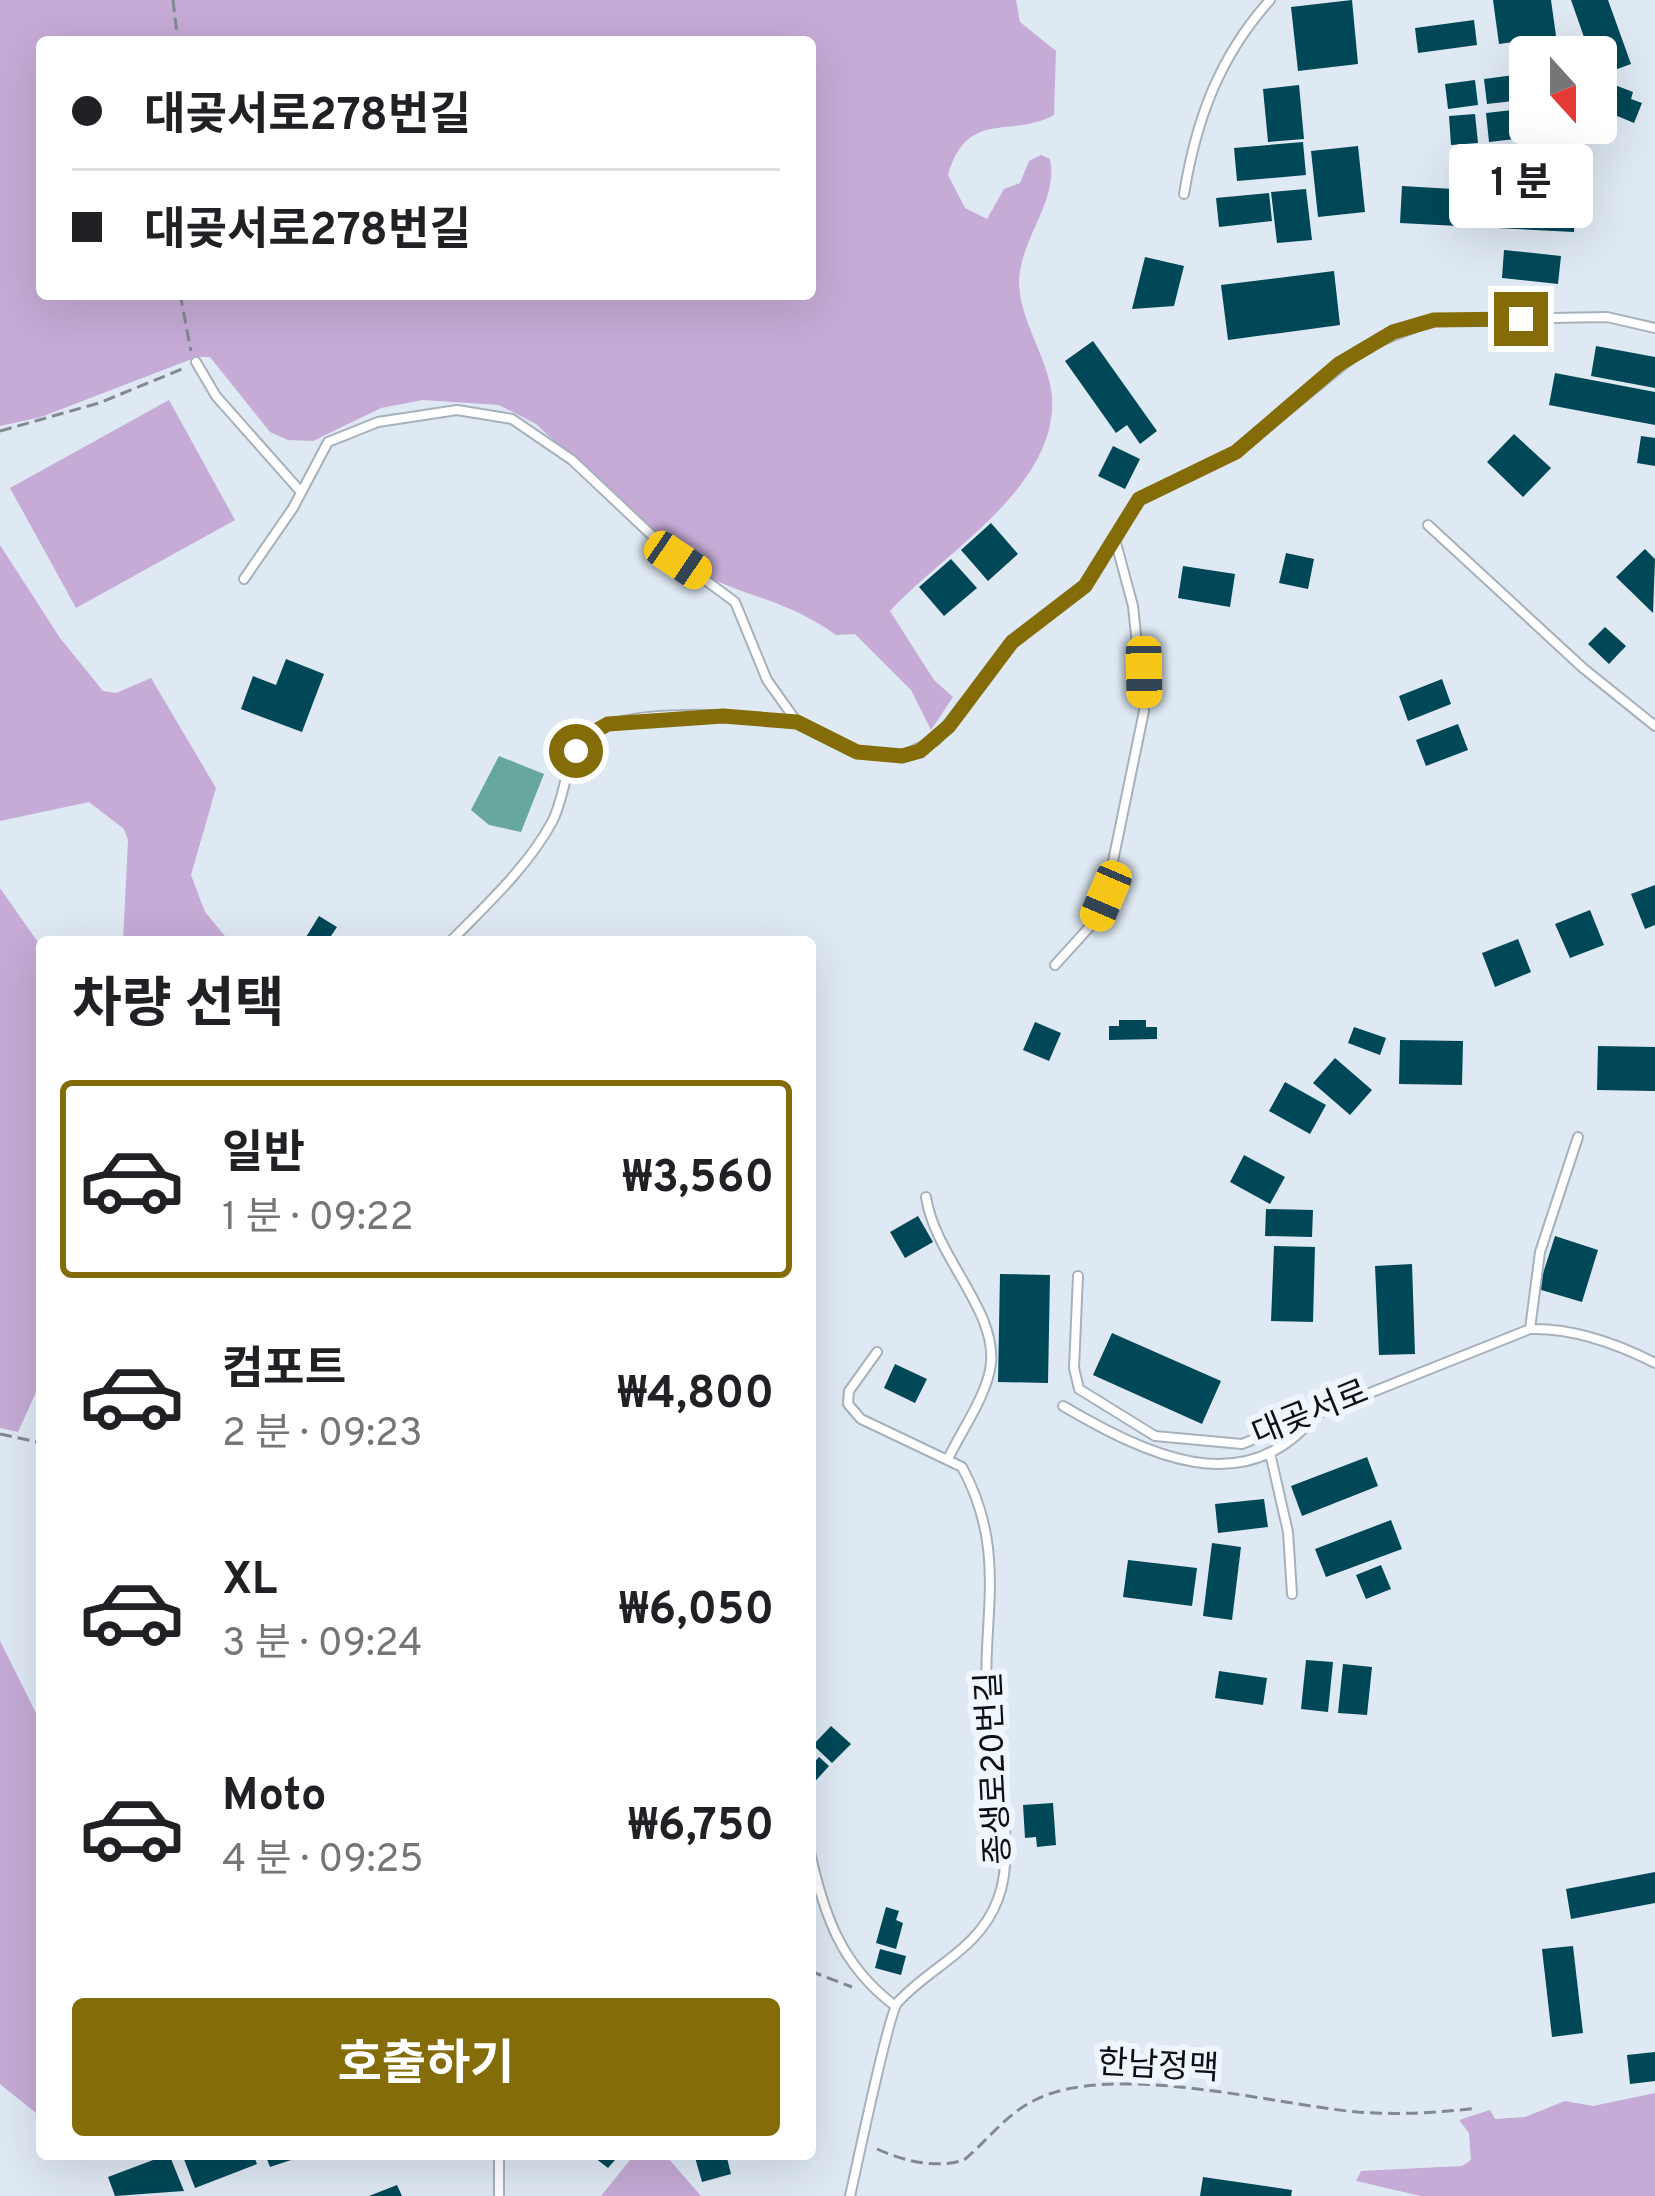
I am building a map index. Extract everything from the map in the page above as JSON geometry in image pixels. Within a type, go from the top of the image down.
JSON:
[{"type":"lane","points":[[1184,194],[1197,126],[1221,66],[1270,0]]},
{"type":"lane","points":[[455,936],[534,850],[554,819],[576,751],[588,735],[608,724],[670,717],[797,722],[857,752],[902,756],[920,751],[949,726],[1012,642],[1085,586],[1139,499],[1236,452],[1339,364],[1393,332],[1434,320],[1585,317],[1655,328]]},
{"type":"lane","points":[[196,362],[228,411],[301,492]]},
{"type":"lane","points":[[244,579],[328,442],[378,422],[457,410],[512,419],[572,460],[678,560],[735,602],[767,680],[797,722]]},
{"type":"lane","points":[[1428,525],[1583,668],[1655,726]]},
{"type":"lane","points":[[1055,965],[1094,922],[1106,896],[1144,711],[1133,606],[1115,541]]},
{"type":"lane","points":[[1530,1329],[1540,1252],[1578,1137]]},
{"type":"lane","points":[[877,1352],[849,1391],[848,1404],[861,1420],[948,1459],[992,1361],[975,1300],[940,1249],[926,1197]]},
{"type":"lane","name":"대곶서로","points":[[1078,1276],[1074,1368],[1078,1389],[1127,1421],[1177,1442],[1242,1444],[1530,1329],[1558,1329],[1595,1338],[1655,1364]]},
{"type":"lane","points":[[1063,1406],[1132,1445],[1168,1459],[1210,1464],[1270,1453],[1300,1435],[1319,1411]]},
{"type":"lane","points":[[1270,1453],[1288,1532],[1292,1594]]},
{"type":"lane","name":"종생로20번길","points":[[894,2005],[977,1938],[1000,1895],[1004,1869],[999,1767],[988,1715],[992,1576],[971,1484],[962,1467],[948,1459]]},
{"type":"lane","points":[[816,1871],[842,1953],[868,1985],[894,2005],[850,2196]]},
{"type":"lane","points":[[499,2196],[500,2160]]},
{"type":"path","points":[[173,0],[177,36]]},
{"type":"path","points":[[0,431],[99,403],[196,362],[181,300]]},
{"type":"path","points":[[0,1434],[36,1442]]},
{"type":"path","points":[[816,1974],[840,1987],[868,1985]]},
{"type":"path","name":"한남정맥","points":[[865,2142],[929,2165],[950,2164],[964,2160],[1036,2099],[1080,2088],[1192,2089],[1377,2113],[1477,2108]]},
{"type":"shaded area","points":[[0,0],[1016,0],[1020,22],[1056,51],[1054,115],[979,133],[956,154],[948,175],[965,208],[987,219],[1004,189],[1020,183],[1029,161],[1041,155],[1050,159],[1049,190],[1025,251],[1019,283],[1051,389],[1050,423],[1021,485],[890,611],[934,680],[953,697],[931,730],[911,690],[855,634],[836,635],[798,613],[686,566],[536,424],[499,405],[423,400],[381,408],[313,441],[288,440],[270,432],[210,357],[197,357],[41,417],[0,426]]},
{"type":"shaded area","points":[[169,400],[235,520],[76,608],[10,488]]},
{"type":"shaded area","points":[[0,545],[60,638],[103,691],[116,693],[151,678],[216,788],[191,875],[205,912],[225,936],[123,936],[128,840],[124,829],[89,802],[0,821]]},
{"type":"shaded area","points":[[499,756],[544,774],[521,832],[489,825],[471,810]]},
{"type":"shaded area","points":[[0,888],[36,939],[36,1392],[18,1432],[0,1428]]},
{"type":"shaded area","points":[[0,1641],[36,1713],[36,2113],[0,2084]]},
{"type":"shaded area","points":[[1655,2093],[1655,2196],[1421,2196],[1356,2181],[1361,2171],[1462,2166],[1471,2160],[1469,2133],[1459,2120],[1490,2110],[1495,2119],[1525,2117],[1565,2101],[1593,2106]]},
{"type":"shaded area","points":[[630,2160],[670,2160],[701,2196],[601,2196]]},
{"type":"building","points":[[1352,0],[1358,64],[1298,71],[1291,7]]},
{"type":"building","points":[[1493,0],[1551,0],[1556,36],[1509,36],[1509,43],[1499,44]]},
{"type":"building","points":[[1571,0],[1608,0],[1631,64],[1617,69],[1617,36],[1584,36]]},
{"type":"building","points":[[1474,20],[1477,45],[1418,53],[1415,28]]},
{"type":"building","points":[[1509,76],[1509,101],[1487,104],[1484,79]]},
{"type":"building","points":[[1475,80],[1478,105],[1448,109],[1445,84]]},
{"type":"building","points":[[1299,85],[1304,139],[1268,142],[1263,89]]},
{"type":"building","points":[[1617,86],[1633,92],[1631,99],[1642,103],[1634,123],[1617,116]]},
{"type":"building","points":[[1509,110],[1509,140],[1489,142],[1486,113]]},
{"type":"building","points":[[1475,114],[1478,143],[1451,145],[1449,116]]},
{"type":"building","points":[[1303,142],[1306,175],[1237,181],[1234,148]]},
{"type":"building","points":[[1358,146],[1365,212],[1318,217],[1311,151]]},
{"type":"building","points":[[1402,186],[1576,196],[1574,232],[1400,223]]},
{"type":"building","points":[[1306,189],[1312,240],[1277,243],[1271,192]]},
{"type":"building","points":[[1269,193],[1272,221],[1219,227],[1216,198]]},
{"type":"building","points":[[1504,250],[1561,256],[1558,284],[1502,278]]},
{"type":"building","points":[[1145,257],[1184,266],[1174,306],[1132,309]]},
{"type":"building","points":[[1334,271],[1340,325],[1228,340],[1221,285]]},
{"type":"building","points":[[1093,341],[1157,431],[1140,444],[1127,425],[1116,433],[1065,361]]},
{"type":"building","points":[[1596,346],[1655,357],[1655,388],[1591,376]]},
{"type":"building","points":[[1555,373],[1655,392],[1655,425],[1549,405]]},
{"type":"building","points":[[1514,434],[1551,468],[1523,497],[1487,462]]},
{"type":"building","points":[[1641,436],[1655,438],[1655,466],[1637,463]]},
{"type":"building","points":[[1113,446],[1140,459],[1125,489],[1098,476]]},
{"type":"building","points":[[991,523],[1018,554],[988,581],[961,550]]},
{"type":"building","points":[[1645,549],[1655,559],[1653,613],[1616,577]]},
{"type":"building","points":[[1286,553],[1314,559],[1308,589],[1279,583]]},
{"type":"building","points":[[951,559],[977,588],[944,616],[919,587]]},
{"type":"building","points":[[1183,566],[1235,574],[1230,607],[1178,598]]},
{"type":"building","points":[[1605,627],[1626,646],[1609,664],[1588,644]]},
{"type":"building","points":[[286,659],[324,674],[302,732],[241,709],[253,676],[276,685]]},
{"type":"building","points":[[1442,679],[1451,704],[1408,721],[1399,696]]},
{"type":"building","points":[[1458,724],[1468,750],[1426,766],[1416,740]]},
{"type":"building","points":[[1655,885],[1655,925],[1645,929],[1631,894]]},
{"type":"building","points":[[1590,910],[1604,945],[1570,958],[1555,924]]},
{"type":"building","points":[[319,916],[337,927],[331,936],[307,936]]},
{"type":"building","points":[[1518,939],[1531,972],[1495,987],[1482,953]]},
{"type":"building","points":[[1119,1020],[1146,1020],[1146,1027],[1157,1027],[1157,1039],[1109,1040],[1109,1026],[1119,1026]]},
{"type":"building","points":[[1035,1022],[1061,1033],[1049,1061],[1023,1050]]},
{"type":"building","points":[[1354,1027],[1386,1038],[1380,1055],[1348,1043]]},
{"type":"building","points":[[1400,1040],[1463,1041],[1462,1085],[1399,1084]]},
{"type":"building","points":[[1598,1046],[1655,1047],[1655,1091],[1597,1090]]},
{"type":"building","points":[[1335,1058],[1372,1090],[1350,1115],[1313,1083]]},
{"type":"building","points":[[1285,1082],[1326,1105],[1310,1134],[1269,1111]]},
{"type":"building","points":[[1244,1155],[1285,1177],[1270,1204],[1230,1182]]},
{"type":"building","points":[[1266,1209],[1313,1210],[1312,1237],[1265,1236]]},
{"type":"building","points":[[918,1216],[933,1242],[905,1258],[890,1232]]},
{"type":"building","points":[[1555,1236],[1598,1250],[1582,1302],[1538,1289]]},
{"type":"building","points":[[1274,1246],[1315,1247],[1313,1322],[1271,1321]]},
{"type":"building","points":[[1412,1264],[1415,1354],[1379,1355],[1375,1266]]},
{"type":"building","points":[[1000,1274],[1050,1275],[1048,1383],[998,1382]]},
{"type":"building","points":[[1112,1333],[1221,1381],[1202,1424],[1093,1375]]},
{"type":"building","points":[[895,1364],[927,1379],[915,1403],[884,1388]]},
{"type":"building","points":[[1367,1457],[1378,1486],[1302,1516],[1291,1486]]},
{"type":"building","points":[[1264,1499],[1268,1527],[1218,1533],[1215,1504]]},
{"type":"building","points":[[1391,1520],[1402,1549],[1326,1577],[1315,1549]]},
{"type":"building","points":[[1212,1543],[1241,1547],[1232,1620],[1203,1616]]},
{"type":"building","points":[[1128,1560],[1197,1568],[1192,1606],[1123,1597]]},
{"type":"building","points":[[1381,1565],[1391,1589],[1366,1599],[1356,1575]]},
{"type":"building","points":[[1306,1660],[1333,1662],[1328,1712],[1301,1709]]},
{"type":"building","points":[[1343,1664],[1372,1667],[1367,1715],[1338,1713]]},
{"type":"building","points":[[1219,1671],[1267,1678],[1263,1705],[1215,1698]]},
{"type":"building","points":[[831,1726],[851,1744],[832,1763],[816,1748]]},
{"type":"building","points":[[819,1757],[829,1766],[816,1780]]},
{"type":"building","points":[[1053,1803],[1056,1845],[1037,1847],[1036,1837],[1025,1838],[1023,1805]]},
{"type":"building","points":[[1655,1872],[1655,1903],[1571,1919],[1566,1889]]},
{"type":"building","points":[[886,1907],[899,1911],[896,1920],[903,1923],[896,1949],[876,1943]]},
{"type":"building","points":[[1573,1946],[1583,2033],[1552,2037],[1542,1949]]},
{"type":"building","points":[[880,1949],[906,1956],[901,1975],[875,1968]]},
{"type":"building","points":[[1655,2052],[1655,2081],[1630,2084],[1627,2055]]},
{"type":"building","points":[[153,2160],[171,2160],[184,2191],[115,2196],[108,2177]]},
{"type":"building","points":[[184,2160],[255,2160],[257,2164],[195,2188]]},
{"type":"building","points":[[696,2160],[728,2160],[731,2174],[702,2182]]},
{"type":"building","points":[[1203,2177],[1292,2190],[1291,2196],[1200,2196]]},
{"type":"building","points":[[397,2185],[402,2196],[369,2196]]},
{"type":"route","points":[[576,751],[588,735],[608,724],[723,716],[797,722],[812,734],[857,752],[902,756],[920,751],[949,726],[1012,642],[1085,586],[1139,499],[1255,440],[1339,364],[1393,332],[1434,320],[1521,319]]}]
